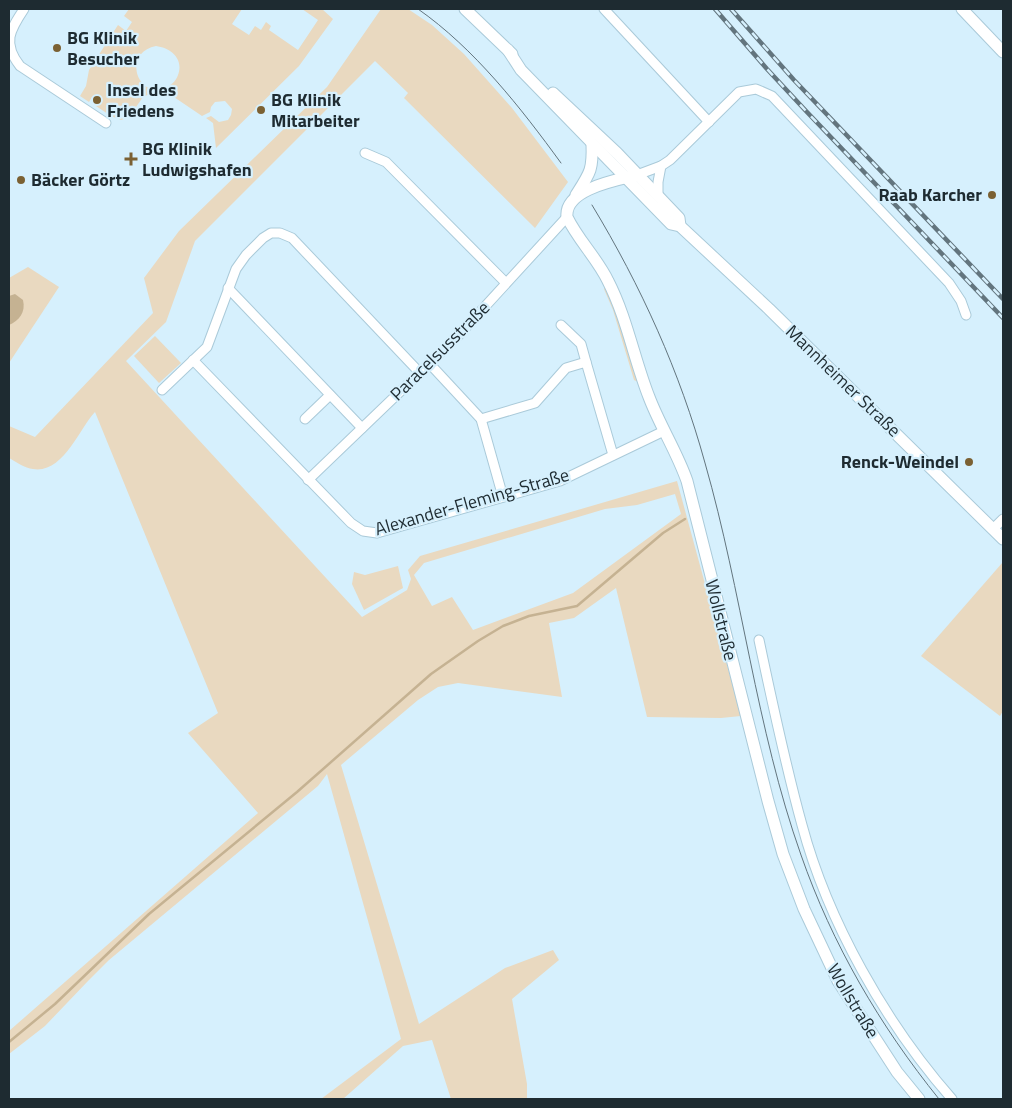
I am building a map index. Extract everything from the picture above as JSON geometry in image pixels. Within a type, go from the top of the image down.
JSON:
[{"type":"street","points":[[24,9],[13,26],[10,37],[9,46],[12,56],[20,66],[106,124]]},
{"type":"street","name":"Mannheimer Straße","points":[[465,9],[632,176],[671,224],[680,226],[769,310],[1003,539]]},
{"type":"street","points":[[604,9],[709,122]]},
{"type":"street","points":[[962,9],[1003,52]]},
{"type":"street","name":"Mannheimer Straße","points":[[508,50],[520,70],[592,144],[658,196],[679,218],[680,226]]},
{"type":"street","points":[[568,212],[577,197],[599,184],[632,176],[661,166],[681,150],[739,92],[756,89],[772,96],[949,283],[961,301],[966,315]]},
{"type":"street","points":[[568,212],[591,172],[593,163],[592,144]]},
{"type":"street","points":[[365,153],[386,162],[506,283]]},
{"type":"street","points":[[658,196],[661,166]]},
{"type":"street","name":"Paracelsusstraße","points":[[308,480],[458,336],[568,212]]},
{"type":"street","name":"Wollstraße","points":[[568,212],[609,282],[620,307],[648,396],[681,463],[768,801],[783,854],[800,900],[838,981],[897,1072],[919,1099]]},
{"type":"street","points":[[162,390],[207,347],[236,268],[246,254],[271,233],[280,233],[292,238],[420,373]]},
{"type":"street","points":[[228,288],[362,428]]},
{"type":"street","points":[[561,325],[581,344],[613,455]]},
{"type":"street","name":"Alexander-Fleming-Straße","points":[[193,360],[351,524],[363,531],[377,533],[560,481],[664,430]]},
{"type":"street","points":[[481,419],[535,403],[566,368],[586,362]]},
{"type":"street","points":[[429,364],[481,419],[503,497]]},
{"type":"street","points":[[305,419],[330,395]]},
{"type":"street","points":[[993,529],[1003,519]]},
{"type":"street","points":[[759,640],[802,826],[825,894],[849,947],[876,994],[906,1039],[952,1099]]},
{"type":"shaded area","points":[[129,9],[242,9],[232,24],[249,35],[255,26],[261,30],[266,22],[271,26],[269,30],[298,50],[318,20],[302,9],[322,9],[333,19],[299,66],[216,148],[213,123],[206,118],[211,116],[219,122],[228,120],[232,109],[225,101],[215,102],[210,112],[202,116],[168,93],[156,91],[143,97],[129,117],[121,120],[96,106],[99,98],[96,96],[92,97],[89,102],[80,96],[86,86],[89,70],[118,25],[126,31],[132,22],[124,16]],"holes":[[[156,46],[175,55],[178,59],[179,69],[177,77],[171,85],[155,89],[147,87],[141,81],[136,65],[139,57],[145,50]]]},
{"type":"shaded area","points":[[381,9],[408,9],[432,25],[464,54],[512,108],[568,182],[535,228],[404,98],[408,93],[375,61],[195,241],[166,322],[126,361],[362,617],[407,590],[411,579],[408,570],[420,556],[677,481],[741,716],[721,718],[647,717],[616,588],[574,618],[549,623],[562,697],[458,683],[438,687],[418,700],[341,765],[419,1024],[505,968],[553,950],[559,960],[512,999],[527,1084],[527,1099],[451,1099],[432,1040],[403,1046],[343,1099],[321,1099],[401,1039],[327,774],[318,786],[109,960],[45,1026],[9,1054],[9,1031],[258,813],[188,733],[218,713],[95,412],[62,458],[44,469],[33,469],[9,458],[9,426],[35,437],[153,313],[144,278],[179,231],[327,87]],"holes":[[[675,494],[681,514],[573,593],[473,630],[452,597],[432,606],[414,575],[424,563],[605,509],[637,505]]]},
{"type":"shaded area","points":[[28,267],[59,287],[9,363],[9,278]]},
{"type":"shaded area","points":[[605,286],[616,309],[638,382],[634,380],[613,310],[604,289]]},
{"type":"shaded area","points":[[15,294],[23,300],[23,312],[16,321],[9,325],[9,296]]},
{"type":"shaded area","points":[[155,336],[181,363],[159,383],[134,356]]},
{"type":"shaded area","points":[[1003,562],[1003,711],[1000,716],[921,656]]},
{"type":"shaded area","points":[[398,566],[403,588],[364,610],[352,584],[354,572],[365,575]]},
{"type":"waterway","points":[[9,1042],[55,1004],[149,914],[297,792],[431,674],[503,626],[529,616],[577,606],[663,533],[685,519]]},
{"type":"tram line","points":[[418,9],[458,42],[496,80],[561,163]]},
{"type":"tram line","points":[[592,205],[627,267],[658,330],[695,429],[718,512],[772,758],[785,807],[813,888],[827,920],[860,983],[897,1043],[939,1099]]},
{"type":"railway","points":[[715,9],[806,111],[1003,318]]},
{"type":"railway","points":[[731,9],[794,80],[1003,299]]},
{"type":"place","name":"BG Klinik Besucher","points":[[57,48]]},
{"type":"place","name":"Insel des Friedens","points":[[97,100]]},
{"type":"place","name":"BG Klinik Mitarbeiter","points":[[261,110]]},
{"type":"place","name":"BG Klinik Ludwigshafen","points":[[131,159]]},
{"type":"place","name":"Bäcker Görtz","points":[[21,180]]},
{"type":"place","name":"Raab Karcher","points":[[992,195]]},
{"type":"place","name":"Renck-Weindel","points":[[969,462]]}]
